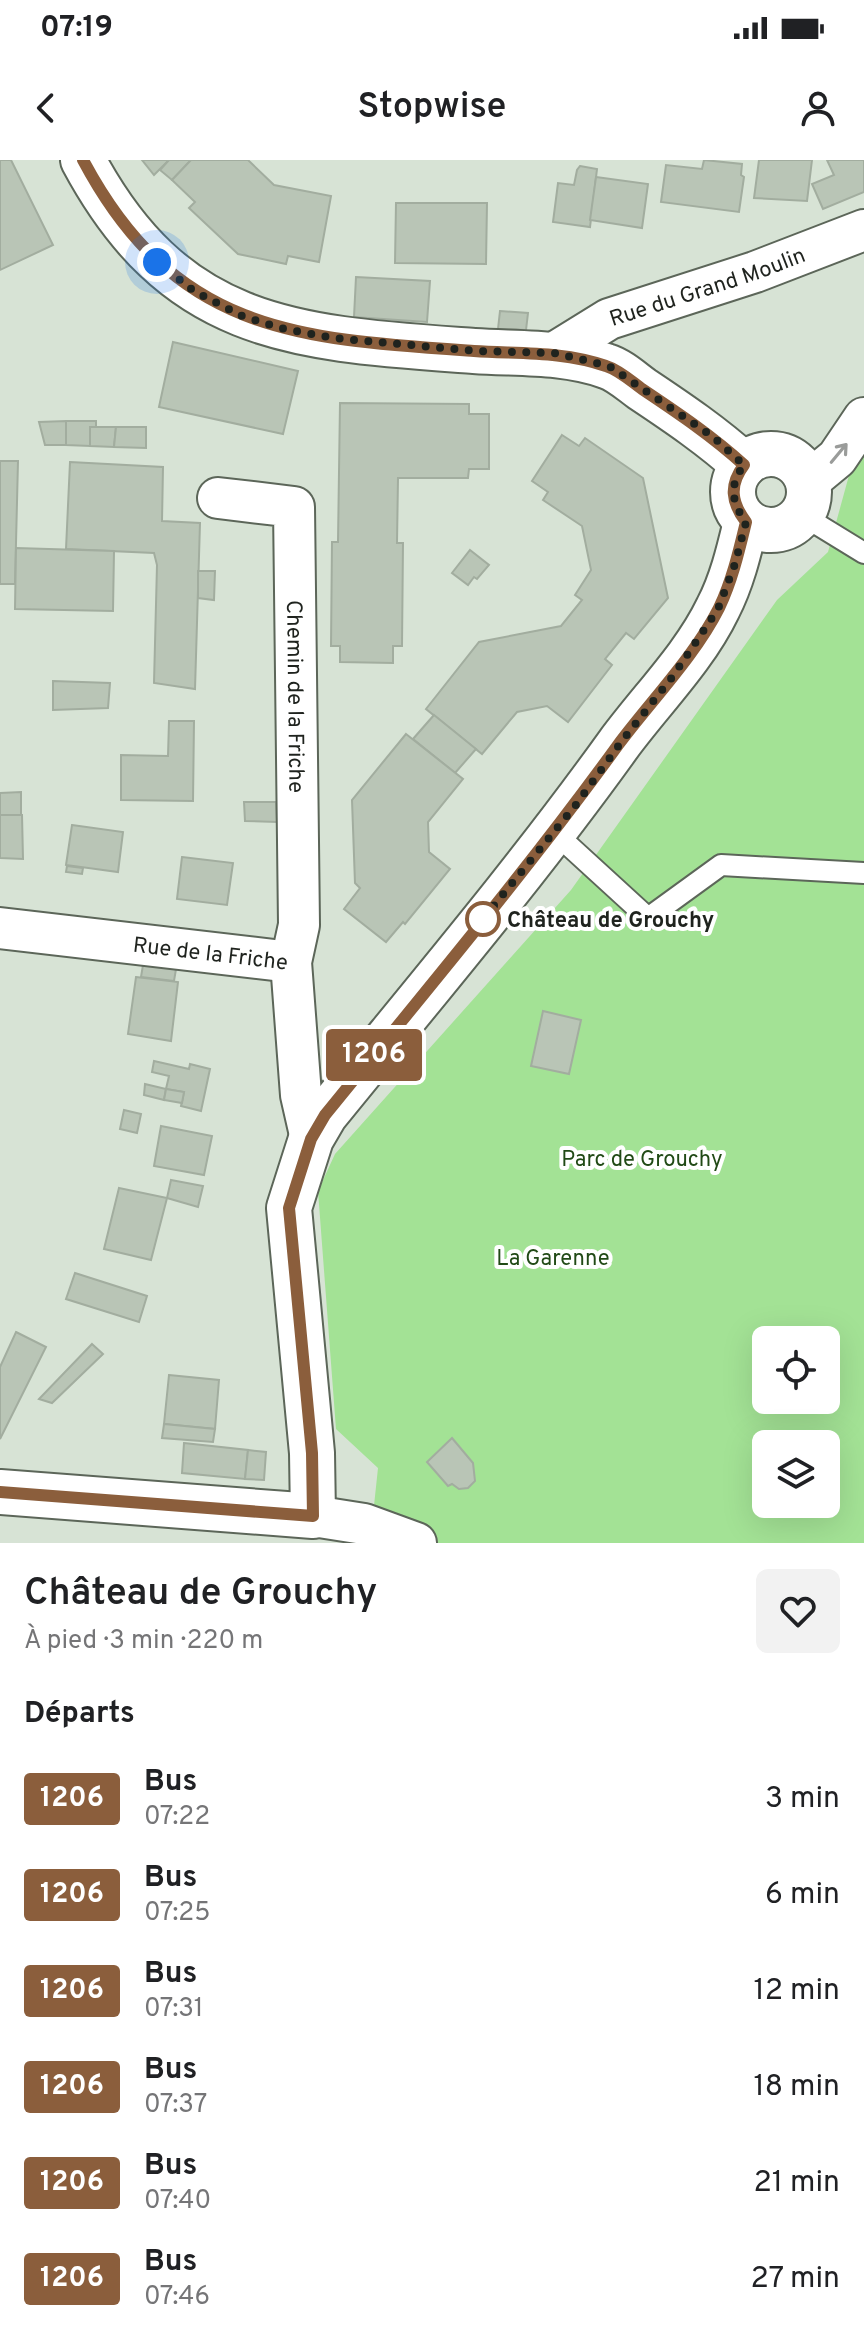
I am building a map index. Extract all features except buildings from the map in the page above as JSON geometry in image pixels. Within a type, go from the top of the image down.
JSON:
[{"type":"street","points":[[83,160],[109,204],[157,262],[194,291],[242,316],[280,328],[333,338],[476,351],[554,353],[609,366],[712,436],[744,465]]},
{"type":"street","name":"Rue du Grand Moulin","points":[[554,353],[609,319],[755,272],[864,230]]},
{"type":"street","points":[[805,498],[802,470],[781,455],[768,454],[744,465],[733,487],[733,500],[746,522],[769,531],[782,529],[837,458],[864,418]]},
{"type":"street","name":"Chemin de la Friche","points":[[218,498],[294,507],[299,925],[291,962]]},
{"type":"street","points":[[331,1526],[312,1453],[289,1208],[311,1139],[325,1115],[554,832],[673,676],[718,609],[746,522]]},
{"type":"street","name":"Rue de la Friche","points":[[0,928],[291,962],[301,1095],[311,1139]]},
{"type":"street","points":[[0,1492],[387,1531],[416,1543]]},
{"type":"lane","points":[[805,498],[864,553]]},
{"type":"lane","points":[[554,832],[648,918],[721,865],[864,873]]},
{"type":"green space","name":"Parc de Grouchy","points":[[864,449],[864,1543],[370,1543],[378,1468],[336,1429],[318,1191],[335,1154],[571,890],[777,600],[828,552],[851,468]]},
{"type":"bus line","name":"1206","points":[[0,1492],[313,1516],[312,1453],[289,1208],[311,1139],[325,1115],[575,806],[673,676],[718,609],[746,522],[733,500],[733,487],[744,465],[712,436],[609,366],[554,353],[476,351],[333,338],[280,328],[242,316],[194,291],[157,262],[100,192],[83,160]]},
{"type":"place","name":"Château de Grouchy","points":[[483,919]]},
{"type":"route","points":[[157,262],[194,291],[242,316],[280,328],[333,338],[476,351],[554,353],[609,366],[712,436],[744,465],[733,487],[733,500],[746,522],[718,609],[673,676],[575,806],[483,919]]},
{"type":"park label","name":"La Garenne","points":[[553,1257]]}]
